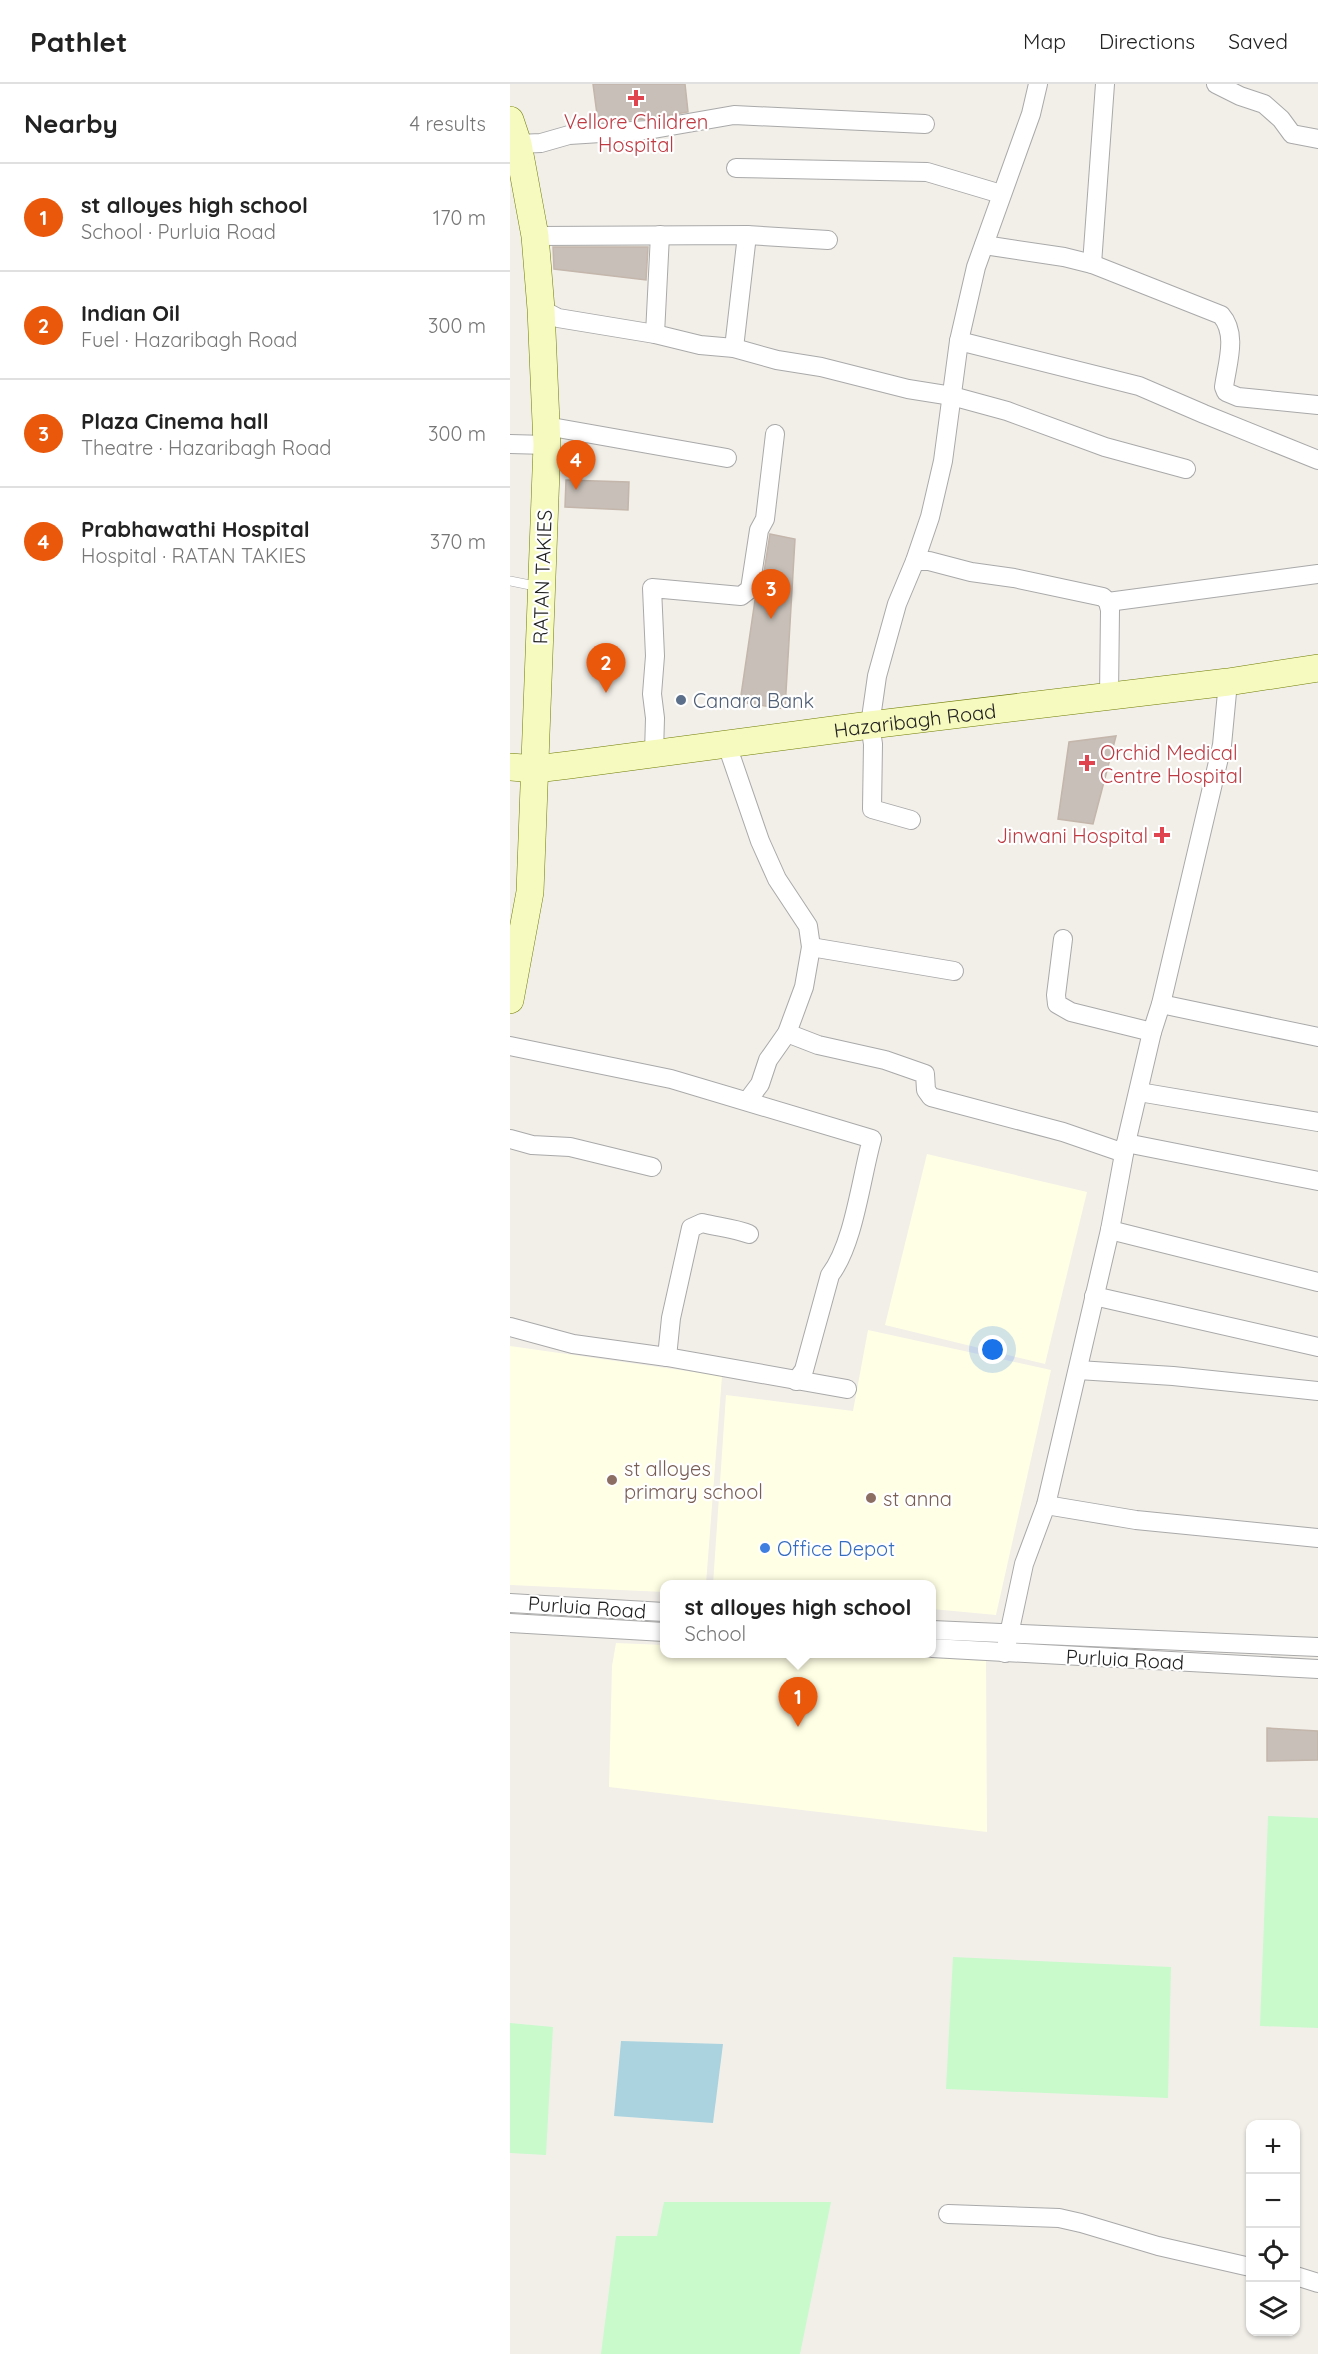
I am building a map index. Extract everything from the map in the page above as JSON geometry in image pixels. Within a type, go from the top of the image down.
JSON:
[{"type":"street","points":[[911,820],[872,809],[873,744],[870,725],[877,676],[897,604],[930,517],[943,461],[959,341],[976,267],[1031,114],[1038,84]]},
{"type":"street","points":[[1092,264],[1105,84]]},
{"type":"street","points":[[1216,84],[1240,96],[1264,104],[1281,119],[1292,134],[1318,139]]},
{"type":"street","points":[[514,132],[541,143],[570,135],[648,130],[734,116],[925,124]]},
{"type":"street","name":"RATAN TAKIES","points":[[510,1000],[515,943],[530,892],[523,768],[542,587],[547,436],[535,236],[514,132]]},
{"type":"street","points":[[736,168],[927,172],[1001,194]]},
{"type":"street","points":[[655,334],[660,235]]},
{"type":"street","points":[[535,236],[747,236],[828,240]]},
{"type":"street","points":[[734,348],[747,236]]},
{"type":"street","points":[[984,245],[1064,257],[1092,264],[1221,315],[1230,329],[1224,387],[1230,395],[1318,405]]},
{"type":"street","points":[[541,309],[558,318],[655,334],[700,345],[734,348],[777,360],[820,367],[908,389],[952,396],[1007,411],[1106,447],[1185,469]]},
{"type":"street","points":[[959,341],[1129,382],[1318,460]]},
{"type":"street","points":[[654,753],[655,718],[652,694],[655,656],[652,588],[741,596],[750,589],[759,530],[765,519],[775,434]]},
{"type":"street","points":[[510,444],[547,436],[727,459]]},
{"type":"street","points":[[915,561],[929,561],[971,572],[1103,597],[1108,602],[1110,610],[1109,696]]},
{"type":"street","points":[[1108,602],[1318,574]]},
{"type":"street","name":"Hazaribagh Road","points":[[523,768],[726,745],[1318,668]]},
{"type":"street","points":[[1006,1644],[1023,1564],[1046,1505],[1065,1417],[1078,1370],[1110,1230],[1125,1148],[1222,745],[1228,681]]},
{"type":"street","points":[[726,745],[760,841],[777,879],[808,926],[811,947],[804,987],[787,1033],[768,1060],[760,1084],[747,1100]]},
{"type":"street","points":[[1063,939],[1056,995],[1057,1004],[1071,1012],[1152,1032]]},
{"type":"street","points":[[811,947],[954,971]]},
{"type":"street","points":[[1161,1004],[1318,1037]]},
{"type":"street","points":[[787,1033],[818,1045],[885,1059],[925,1074],[926,1090],[931,1097],[1125,1148],[1318,1181]]},
{"type":"street","points":[[510,1046],[671,1079],[872,1139],[860,1195],[839,1263],[831,1275],[804,1370],[796,1381]]},
{"type":"street","points":[[1139,1092],[1318,1122]]},
{"type":"street","points":[[510,1140],[532,1145],[570,1147],[652,1167]]},
{"type":"street","points":[[667,1357],[671,1317],[691,1228],[702,1223],[749,1234]]},
{"type":"street","points":[[1110,1230],[1318,1281]]},
{"type":"street","points":[[1094,1296],[1318,1347]]},
{"type":"street","points":[[510,1327],[573,1344],[667,1357],[847,1389]]},
{"type":"street","points":[[1078,1370],[1173,1376],[1318,1391]]},
{"type":"street","points":[[1046,1505],[1136,1520],[1318,1538]]},
{"type":"street","name":"Purluia Road","points":[[510,1602],[660,1612]]},
{"type":"street","name":"Purluia Road","points":[[510,1623],[660,1632]]},
{"type":"street","name":"Purluia Road","points":[[936,1631],[1006,1644],[1318,1669]]},
{"type":"street","name":"Purluia Road","points":[[936,1648],[1006,1644],[1318,1647]]},
{"type":"street","points":[[948,2214],[1059,2218],[1158,2246],[1246,2266]]},
{"type":"street","points":[[1300,2277],[1318,2283]]},
{"type":"lane","points":[[510,581],[542,587]]},
{"type":"shaded area","points":[[927,1154],[1087,1192],[1045,1364],[885,1325]]},
{"type":"shaded area","name":"st anna","points":[[868,1330],[1051,1370],[996,1615],[936,1609],[936,1580],[713,1580],[726,1395],[853,1411]]},
{"type":"shaded area","name":"st alloyes primary school","points":[[510,1346],[722,1376],[706,1580],[660,1580],[660,1592],[510,1585]]},
{"type":"shaded area","points":[[616,1643],[660,1645],[660,1658],[930,1658],[986,1661],[987,1832],[609,1787],[612,1666]]},
{"type":"green space","points":[[1268,1816],[1318,1818],[1318,2028],[1260,2026]]},
{"type":"green space","points":[[953,1957],[1171,1967],[1168,2098],[946,2089]]},
{"type":"green space","points":[[510,2023],[553,2027],[546,2155],[510,2153]]},
{"type":"green space","points":[[664,2202],[831,2202],[800,2354],[601,2354],[616,2236],[657,2236]]},
{"type":"water","points":[[621,2041],[723,2044],[713,2123],[614,2116]]},
{"type":"building","points":[[593,84],[685,84],[688,112],[647,119],[598,122]]},
{"type":"building","points":[[553,247],[648,247],[646,280],[554,269]]},
{"type":"building","points":[[566,480],[629,482],[628,510],[565,507]]},
{"type":"building","points":[[770,534],[795,539],[785,709],[740,702],[755,600],[761,591]]},
{"type":"building","points":[[1116,736],[1093,824],[1058,819],[1069,742]]},
{"type":"building","points":[[1267,1728],[1318,1731],[1318,1760],[1267,1761]]},
{"type":"place","name":"Vellore Children Hospital","points":[[636,98]]},
{"type":"place","name":"Prabhawathi Hospital","points":[[576,490]]},
{"type":"place","name":"Plaza Cinema hall","points":[[771,619]]},
{"type":"place","name":"Indian Oil","points":[[606,693]]},
{"type":"place","name":"Canara Bank","points":[[681,700]]},
{"type":"place","name":"Orchid Medical Centre Hospital","points":[[1087,763]]},
{"type":"place","name":"Jinwani Hospital","points":[[1162,835]]},
{"type":"place","name":"st alloyes primary school","points":[[612,1480]]},
{"type":"place","name":"st anna","points":[[871,1498]]},
{"type":"place","name":"Office Depot","points":[[765,1548]]},
{"type":"place","name":"st alloyes high school","points":[[798,1727]]}]
